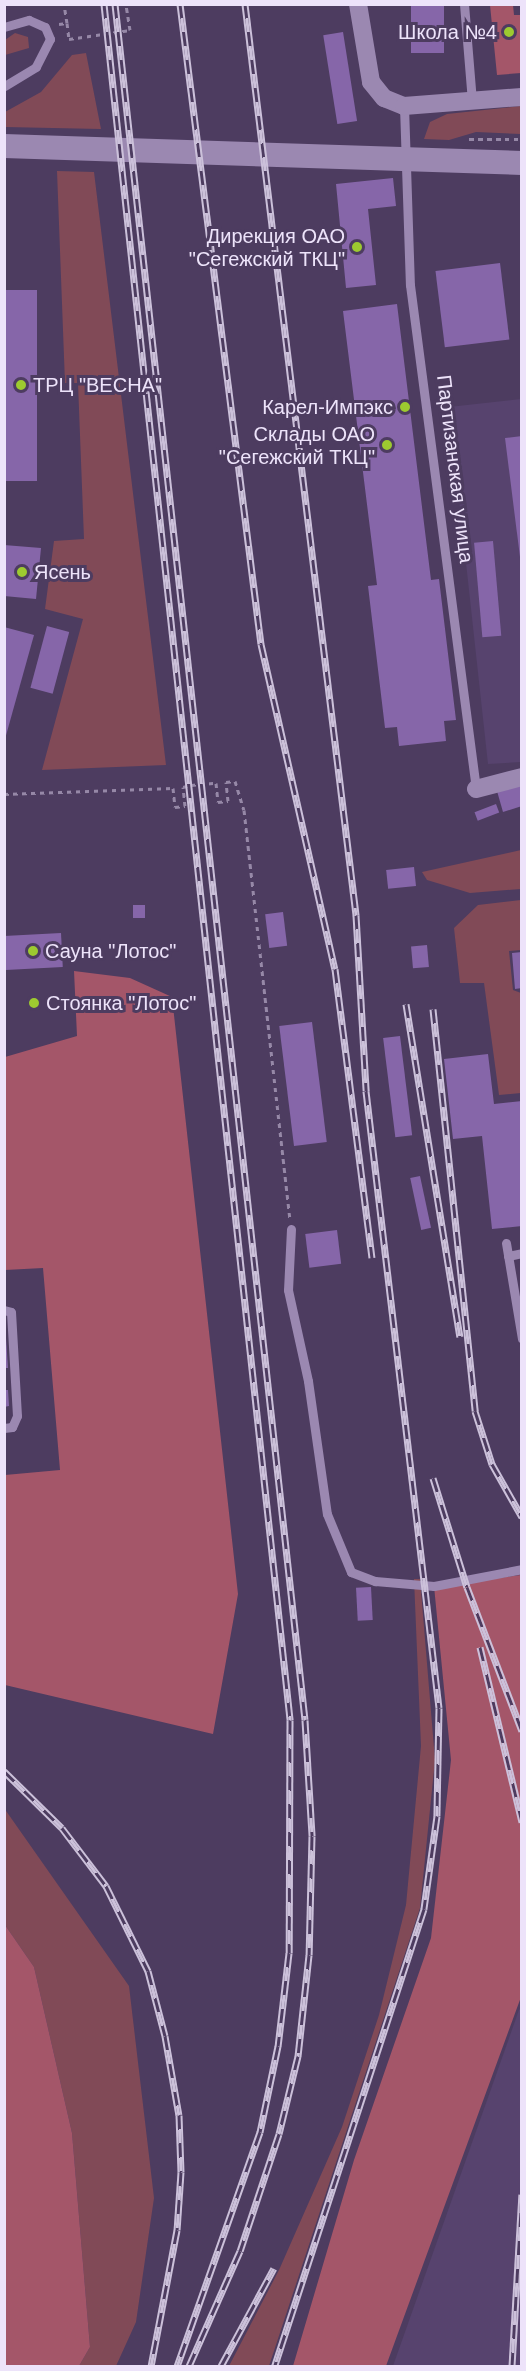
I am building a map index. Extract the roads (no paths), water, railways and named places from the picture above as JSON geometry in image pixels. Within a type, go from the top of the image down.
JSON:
[{"type":"street","points":[[358,4],[371,82],[384,98],[404,106],[522,97]]},
{"type":"street","points":[[4,146],[522,163]]},
{"type":"street","name":"Партизанская улица","points":[[476,789],[522,777]]},
{"type":"lane","points":[[464,4],[472,101]]},
{"type":"lane","points":[[4,27],[29,20],[45,27],[46,54],[4,86]]},
{"type":"lane","name":"Партизанская улица","points":[[404,106],[410,285],[476,789]]},
{"type":"lane","points":[[291,1229],[288,1290],[308,1381],[327,1514],[351,1572],[375,1581],[434,1586],[522,1569]]},
{"type":"lane","points":[[506,1244],[522,1339]]},
{"type":"lane","points":[[508,1256],[522,1253]]},
{"type":"lane","points":[[4,1310],[11,1312],[17,1416],[12,1427],[4,1428]]},
{"type":"railway","points":[[104,4],[290,1720],[289,1953],[278,2046],[260,2132],[177,2366]]},
{"type":"railway","points":[[115,4],[305,1720],[312,1836],[309,1955],[298,2056],[279,2134],[240,2251],[189,2366]]},
{"type":"railway","points":[[180,4],[261,644],[335,969],[372,1258]]},
{"type":"railway","points":[[245,4],[356,915],[366,1091],[439,1708],[437,1816],[424,1909],[275,2366]]},
{"type":"railway","points":[[406,1004],[460,1337]]},
{"type":"railway","points":[[433,1009],[475,1411],[492,1464],[522,1517]]},
{"type":"railway","points":[[433,1478],[467,1587],[522,1731]]},
{"type":"railway","points":[[480,1647],[522,1822]]},
{"type":"railway","points":[[4,1771],[62,1828],[106,1886],[148,1971],[165,2036],[179,2115],[181,2172],[177,2230],[151,2366]]},
{"type":"railway","points":[[512,2366],[522,2194]]},
{"type":"railway","points":[[221,2366],[274,2268]]},
{"type":"place","name":"Школа №4","points":[[509,32]]},
{"type":"place","name":"Дирекция ОАО \"Сегежский ТКЦ\"","points":[[357,247]]},
{"type":"place","name":"ТРЦ \"ВЕСНА\"","points":[[21,385]]},
{"type":"place","name":"Карел-Импэкс","points":[[405,407]]},
{"type":"place","name":"Склады ОАО \"Сегежский ТКЦ\"","points":[[387,445]]},
{"type":"place","name":"Ясень","points":[[22,572]]},
{"type":"place","name":"Сауна \"Лотос\"","points":[[33,951]]},
{"type":"place","name":"Стоянка \"Лотос\"","points":[[34,1003]]}]
